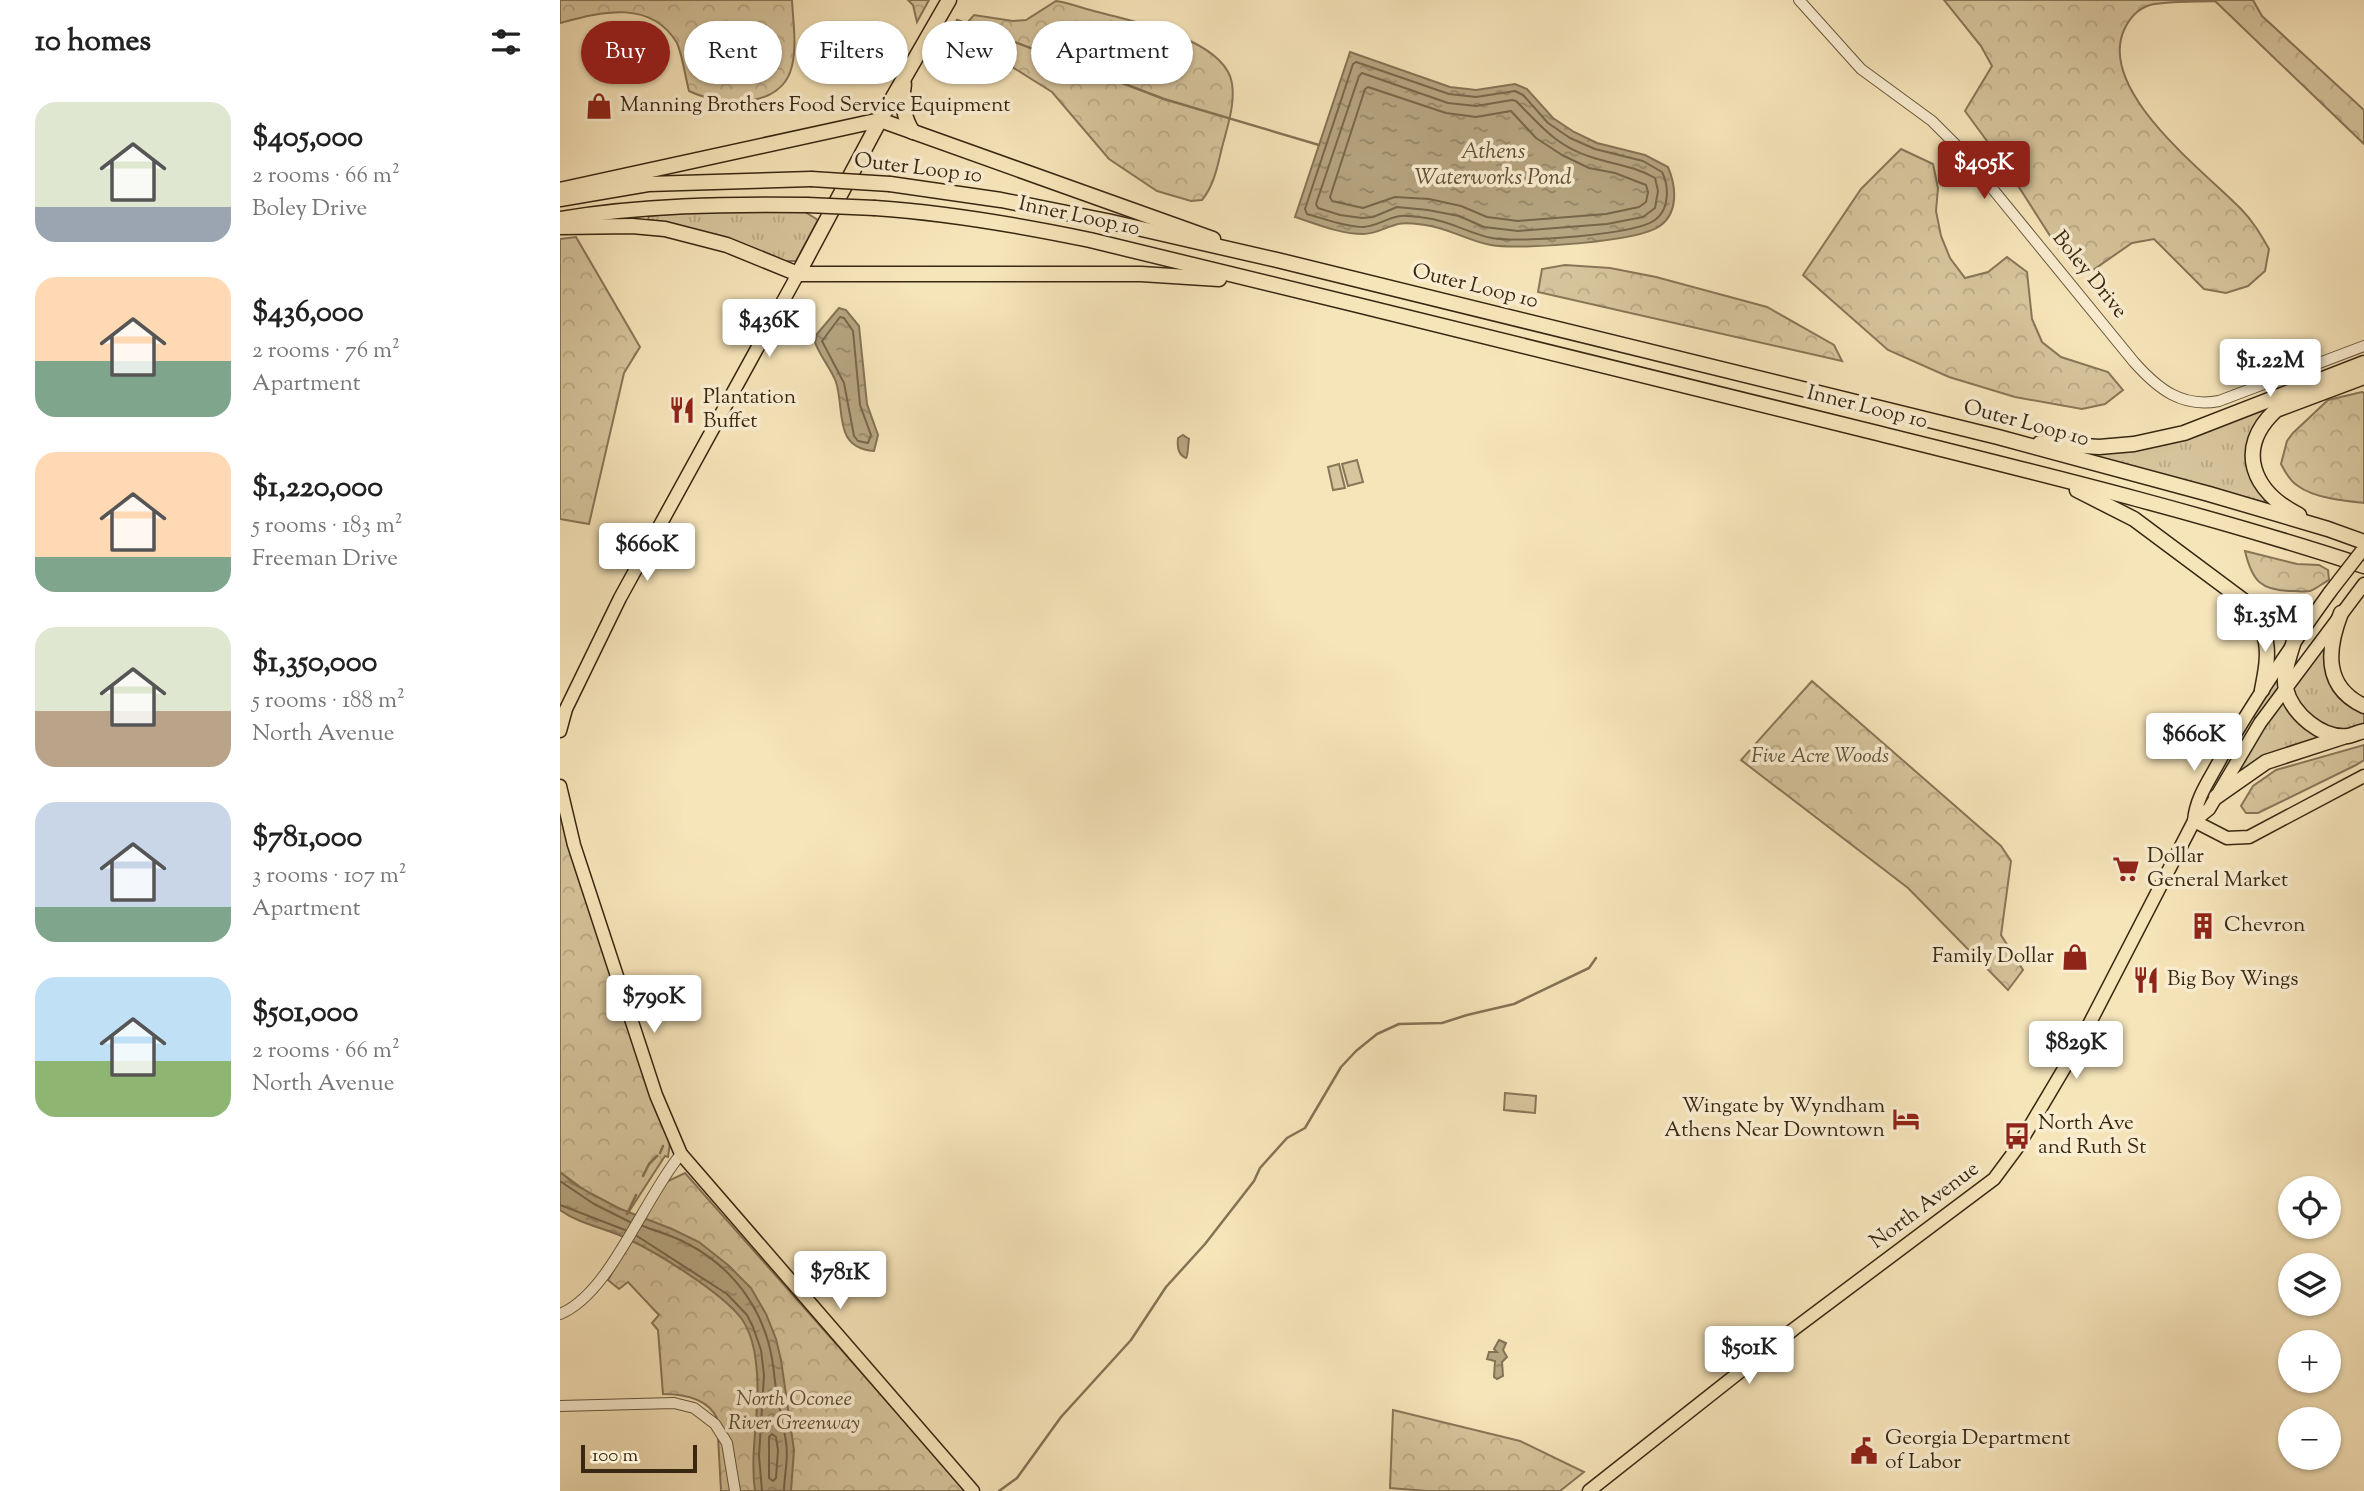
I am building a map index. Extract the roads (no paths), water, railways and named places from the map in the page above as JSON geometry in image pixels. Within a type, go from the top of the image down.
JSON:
[{"type":"highway","points":[[908,74],[948,0]]},
{"type":"highway","points":[[798,274],[880,120],[902,84]]},
{"type":"highway","points":[[904,84],[903,108],[913,132]]},
{"type":"highway","points":[[560,190],[880,120],[1277,260]]},
{"type":"highway","name":"Outer Loop 10","points":[[560,200],[648,184],[811,179],[890,184],[1001,200],[1277,260],[1998,437],[2328,529],[2363,552]]},
{"type":"highway","name":"Inner Loop 10","points":[[560,219],[668,207],[730,204],[875,208],[932,212],[1011,223],[1601,363],[2201,516],[2363,552]]},
{"type":"highway","points":[[560,227],[632,226],[665,229],[727,245],[798,274],[1152,274],[1206,277],[1292,290]]},
{"type":"highway","points":[[1998,437],[2082,447],[2134,444],[2184,433],[2364,363]]},
{"type":"highway","points":[[2328,529],[2283,507],[2267,494],[2255,467],[2255,443],[2263,425],[2276,410],[2364,377]]},
{"type":"highway","points":[[2000,463],[2090,496],[2134,519],[2236,594],[2256,617],[2265,635],[2269,657],[2262,690]]},
{"type":"highway","points":[[2345,609],[2331,642],[2333,672],[2341,689],[2355,702],[2364,706]]},
{"type":"highway","points":[[2294,641],[2285,686],[2292,703],[2308,722],[2325,731],[2347,736]]},
{"type":"highway","points":[[2216,797],[2266,762],[2364,731]]},
{"type":"main road","points":[[560,731],[566,709],[620,598],[798,274]]},
{"type":"main road","name":"North Avenue","points":[[1589,1491],[1794,1329],[1994,1179],[2017,1149],[2081,1040],[2194,821],[2196,804],[2262,690],[2294,641],[2363,552]]},
{"type":"main road","name":"North Avenue","points":[[2194,821],[2209,809],[2285,686],[2364,584]]},
{"type":"main road","points":[[2194,821],[2227,838],[2249,837],[2364,776]]},
{"type":"main road","points":[[560,786],[574,845],[656,1095],[681,1154],[973,1491]]},
{"type":"main road","points":[[1605,1491],[1606,1476]]},
{"type":"street","name":"Boley Drive","points":[[1799,0],[1861,69],[1946,133],[2134,362],[2149,379],[2172,396],[2197,403],[2219,401],[2364,346]]},
{"type":"street","points":[[560,1314],[573,1309],[586,1298],[606,1273],[666,1172],[681,1154]]},
{"type":"street","points":[[666,1172],[682,1168],[696,1172]]},
{"type":"street","points":[[560,1406],[674,1403],[694,1408],[715,1424],[727,1443],[735,1491]]},
{"type":"water","name":"Athens Waterworks Pond","points":[[1350,52],[1450,87],[1476,90],[1515,84],[1527,89],[1553,118],[1574,132],[1597,143],[1645,155],[1668,167],[1674,190],[1670,214],[1660,226],[1648,232],[1605,240],[1527,246],[1491,245],[1442,229],[1411,223],[1398,224],[1368,234],[1354,234],[1295,217]]},
{"type":"water","points":[[839,308],[846,310],[859,326],[867,404],[878,435],[874,451],[852,443],[846,435],[836,382],[815,342],[817,334]]},
{"type":"water","points":[[1183,435],[1189,439],[1186,458],[1181,455],[1178,447],[1178,438]]},
{"type":"water","points":[[560,1172],[577,1186],[618,1208],[699,1242],[751,1288],[766,1314],[781,1360],[794,1450],[791,1491],[755,1491],[753,1459],[757,1379],[753,1346],[741,1318],[720,1297],[656,1254],[560,1210]]},
{"type":"water","points":[[1499,1340],[1506,1343],[1503,1350],[1507,1357],[1502,1362],[1503,1376],[1497,1379],[1494,1377],[1495,1361],[1487,1359],[1489,1352],[1497,1352],[1494,1349]]},
{"type":"waterway","points":[[957,20],[1164,99],[1319,145]]},
{"type":"waterway","points":[[999,1491],[1017,1478],[1061,1417],[1131,1340],[1166,1287],[1205,1244],[1254,1181],[1260,1168],[1287,1138],[1305,1128],[1341,1067],[1356,1051],[1377,1034],[1399,1024],[1442,1023],[1514,1004],[1589,968],[1596,958]]},
{"type":"waterway","points":[[660,1153],[663,1146]]},
{"type":"waterway","points":[[643,1176],[657,1156]]},
{"type":"waterway","points":[[627,1214],[636,1195]]},
{"type":"place","name":"Manning Brothers Food Service Equipment","points":[[599,106]]},
{"type":"place","name":"Plantation Buffet","points":[[682,410]]},
{"type":"place","name":"Dollar General Market","points":[[2126,869]]},
{"type":"place","name":"Chevron","points":[[2203,926]]},
{"type":"place","name":"Family Dollar","points":[[2075,957]]},
{"type":"place","name":"Big Boy Wings","points":[[2146,980]]},
{"type":"place","name":"Wingate by Wyndham Athens Near Downtown","points":[[1906,1119]]},
{"type":"place","name":"North Ave and Ruth St","points":[[2017,1136]]},
{"type":"place","name":"Georgia Department of Labor","points":[[1864,1451]]},
{"type":"park label","name":"Five Acre Woods","points":[[1820,757]]},
{"type":"park label","name":"North Oconee River Greenway","points":[[794,1412]]}]
